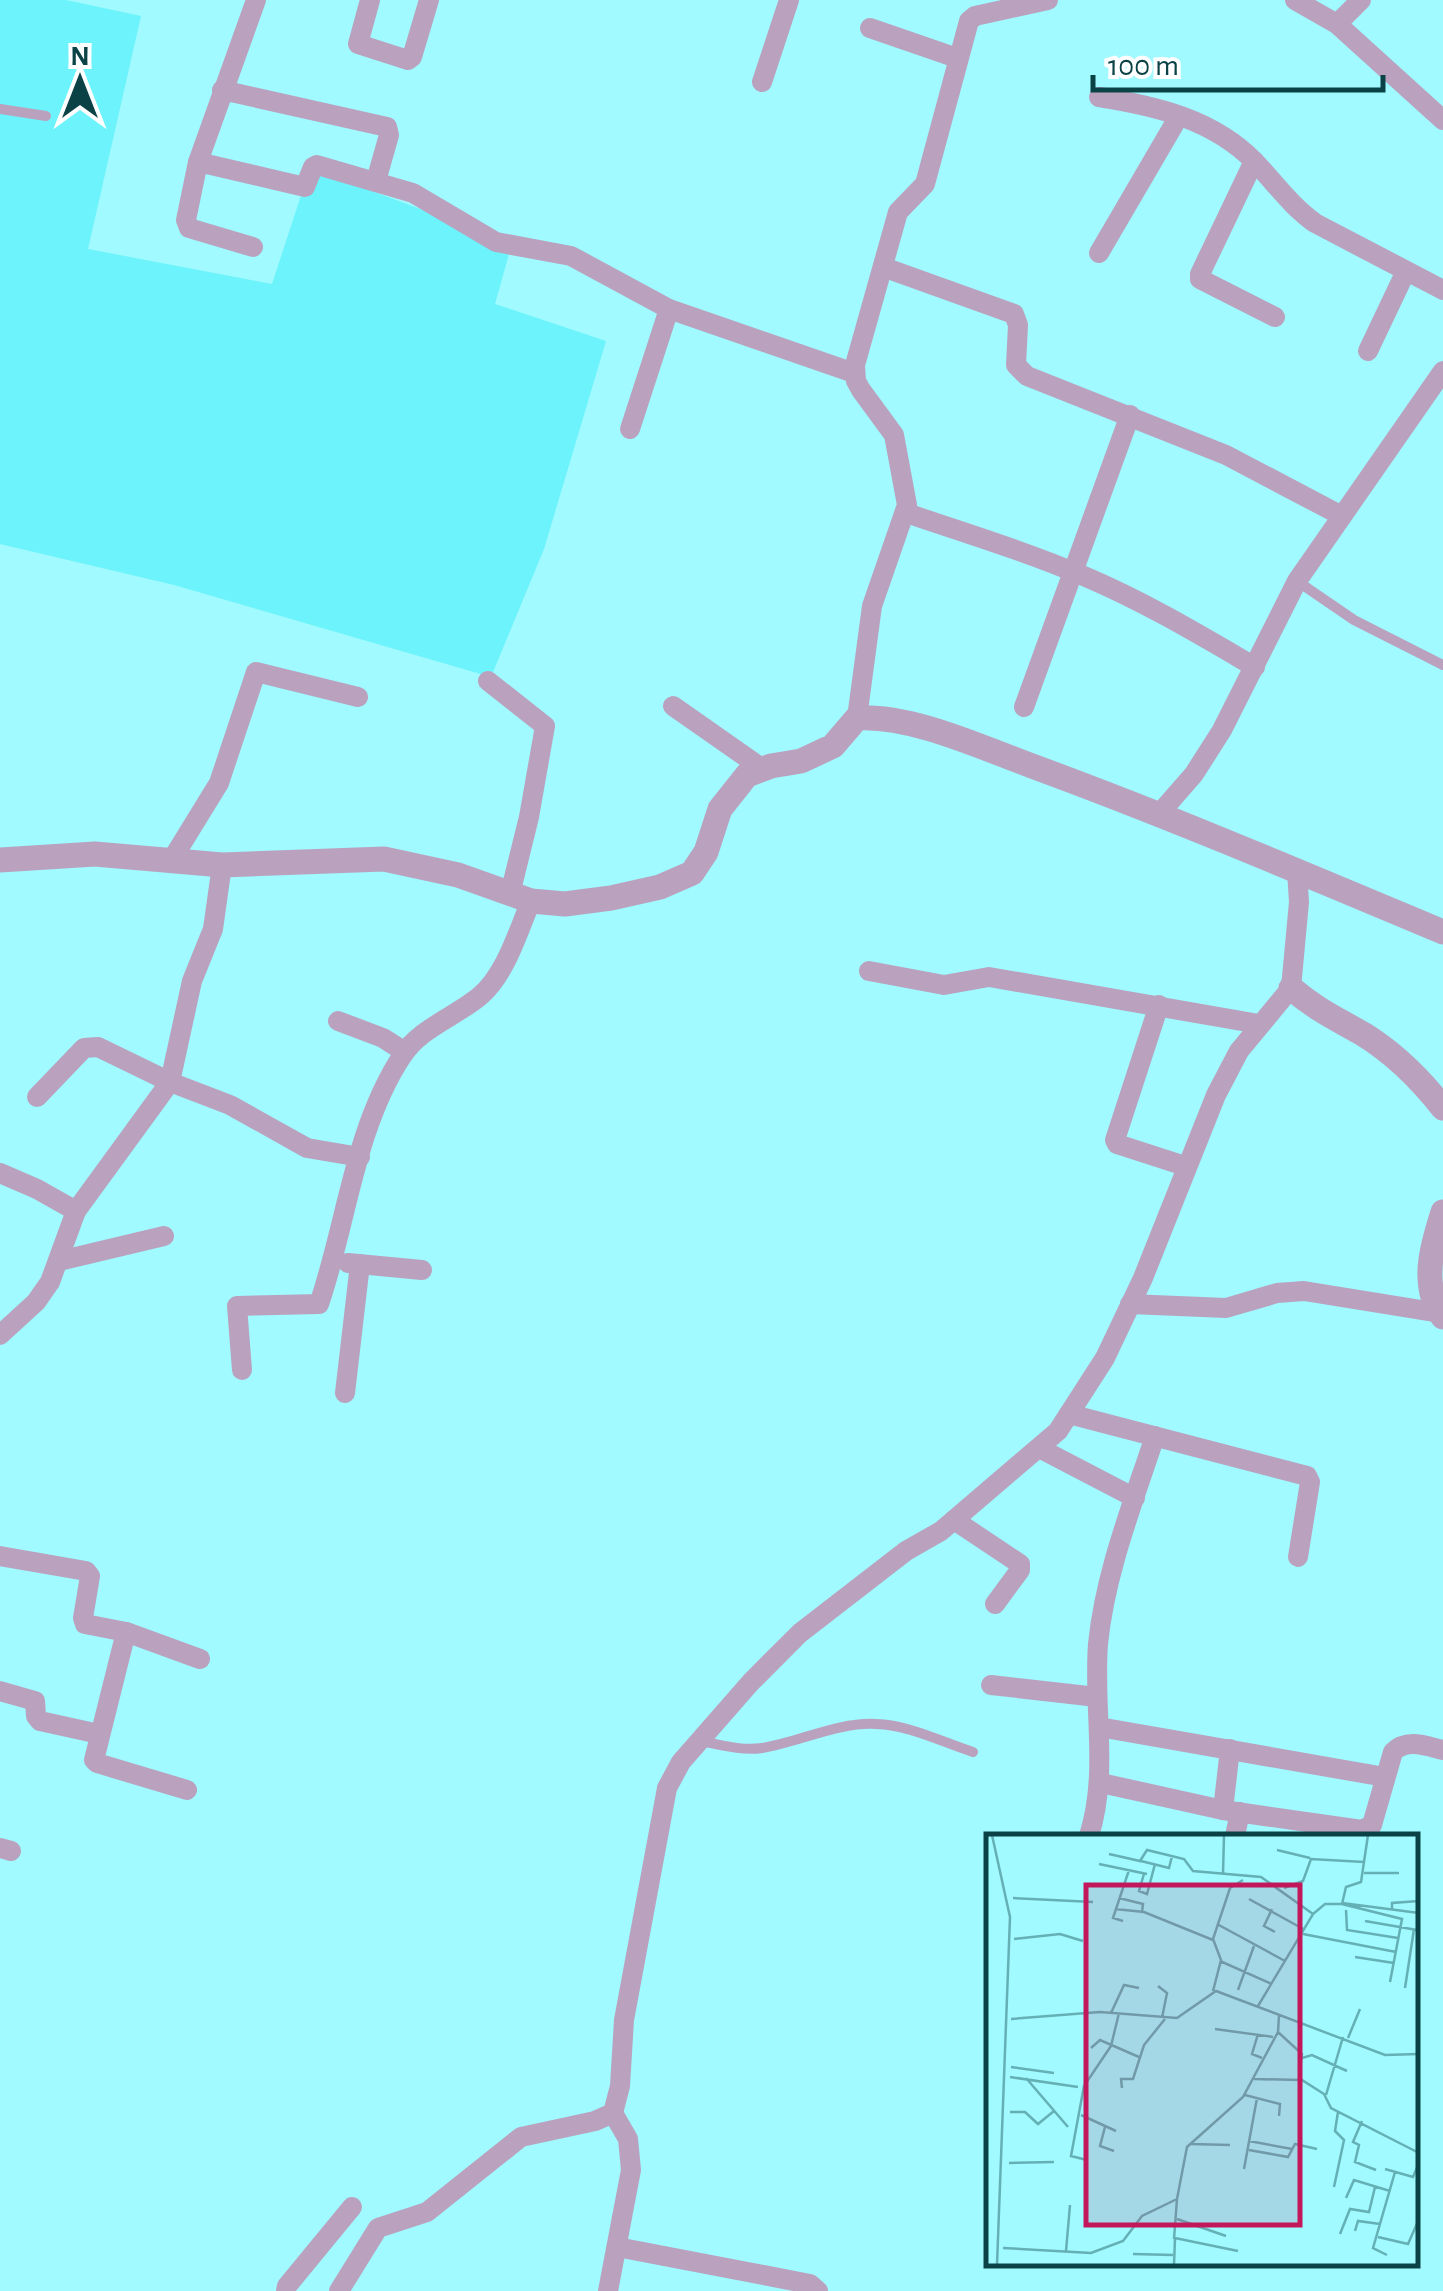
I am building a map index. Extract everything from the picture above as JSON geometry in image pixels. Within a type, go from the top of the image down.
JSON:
[{"type":"street","points":[[253,247],[186,225],[198,162],[256,0]]},
{"type":"street","points":[[370,0],[358,44],[408,60],[429,0]]},
{"type":"street","points":[[762,82],[789,0]]},
{"type":"street","points":[[0,860],[95,854],[222,865],[384,858],[458,875],[520,898],[565,904],[660,886],[692,873],[706,852],[720,809],[748,776],[801,761],[833,746],[856,718],[872,606],[906,513],[894,435],[861,390],[854,373],[898,212],[925,184],[965,30],[975,16],[1048,0]]},
{"type":"street","points":[[1295,0],[1337,24],[1443,120]]},
{"type":"street","points":[[1337,24],[1362,0]]},
{"type":"street","points":[[870,28],[957,58]]},
{"type":"street","points":[[222,90],[387,128],[389,135],[376,181]]},
{"type":"street","points":[[1099,97],[1148,104],[1220,132],[1254,161],[1306,217],[1443,290]]},
{"type":"street","points":[[1099,253],[1179,116]]},
{"type":"street","points":[[1254,161],[1200,279],[1274,317]]},
{"type":"street","points":[[198,162],[305,188],[316,165],[414,192],[496,242],[571,256],[668,309],[854,373]]},
{"type":"street","points":[[883,267],[1014,314],[1018,325],[1016,365],[1020,372],[1226,455],[1342,516]]},
{"type":"street","points":[[1368,351],[1406,271]]},
{"type":"street","points":[[630,430],[668,309]]},
{"type":"street","points":[[1160,814],[1194,774],[1256,667],[1297,581],[1443,370]]},
{"type":"street","points":[[1024,707],[1130,415]]},
{"type":"street","points":[[906,513],[1074,572],[1156,610],[1256,667]]},
{"type":"street","points":[[171,862],[218,783],[256,672],[358,697]]},
{"type":"street","points":[[242,1370],[237,1306],[316,1306],[320,1302],[360,1157],[389,1077],[413,1041],[483,994],[507,957],[520,898],[545,726],[488,681]]},
{"type":"street","points":[[673,706],[763,769]]},
{"type":"street","points":[[856,718],[888,720],[960,740],[1160,814],[1443,932]]},
{"type":"street","points":[[0,1335],[36,1302],[50,1282],[76,1211],[170,1082],[192,981],[213,929],[222,865]]},
{"type":"street","points":[[608,2291],[630,2154],[628,2138],[612,2114],[620,2086],[624,2020],[667,1788],[681,1762],[800,1633],[906,1551],[954,1520],[1058,1431],[1105,1358],[1216,1095],[1239,1051],[1291,988],[1299,902],[1297,871]]},
{"type":"street","points":[[868,971],[944,985],[989,977],[1259,1024]]},
{"type":"street","points":[[1291,988],[1319,1012],[1366,1036],[1413,1073],[1443,1108]]},
{"type":"street","points":[[1159,1005],[1115,1140],[1117,1144],[1186,1166]]},
{"type":"street","points":[[338,1021],[383,1038],[404,1052]]},
{"type":"street","points":[[37,1097],[90,1046],[230,1105],[307,1148],[360,1157]]},
{"type":"street","points":[[0,1173],[76,1211]]},
{"type":"street","points":[[1442,1315],[1432,1302],[1429,1283],[1435,1236],[1443,1212]]},
{"type":"street","points":[[58,1260],[164,1236]]},
{"type":"street","points":[[332,1261],[422,1270]]},
{"type":"street","points":[[345,1393],[360,1264]]},
{"type":"street","points":[[1130,1304],[1226,1308],[1277,1293],[1304,1291],[1442,1315]]},
{"type":"street","points":[[1069,1414],[1307,1476],[1310,1482],[1298,1558]]},
{"type":"street","points":[[1088,1834],[1100,1783],[1098,1645],[1104,1608],[1155,1436]]},
{"type":"street","points":[[1039,1448],[1135,1498]]},
{"type":"street","points":[[954,1520],[1020,1564],[1020,1570],[995,1604]]},
{"type":"street","points":[[0,1556],[90,1573],[83,1621],[88,1626],[126,1632],[200,1659]]},
{"type":"street","points":[[126,1632],[94,1755],[97,1763],[187,1790]]},
{"type":"street","points":[[991,1686],[1097,1697]]},
{"type":"street","points":[[0,1691],[35,1700],[40,1721],[99,1734]]},
{"type":"street","points":[[1099,1727],[1386,1776]]},
{"type":"street","points":[[1100,1783],[1232,1811],[1362,1830],[1372,1825],[1398,1746],[1420,1744],[1443,1750]]},
{"type":"street","points":[[1230,1749],[1235,1834]]},
{"type":"street","points":[[339,2291],[378,2228],[427,2212],[521,2137],[612,2114]]},
{"type":"street","points":[[286,2291],[352,2207]]},
{"type":"street","points":[[616,2246],[810,2284],[818,2291]]},
{"type":"lane","points":[[0,110],[46,116]]},
{"type":"lane","points":[[1297,581],[1354,620],[1443,665]]},
{"type":"lane","points":[[700,1741],[745,1750],[854,1725],[875,1724],[896,1726],[973,1752]]},
{"type":"shaded area","points":[[0,0],[66,0],[141,16],[88,249],[272,284],[310,168],[512,243],[495,304],[606,341],[544,549],[491,677],[174,585],[0,544]]}]
